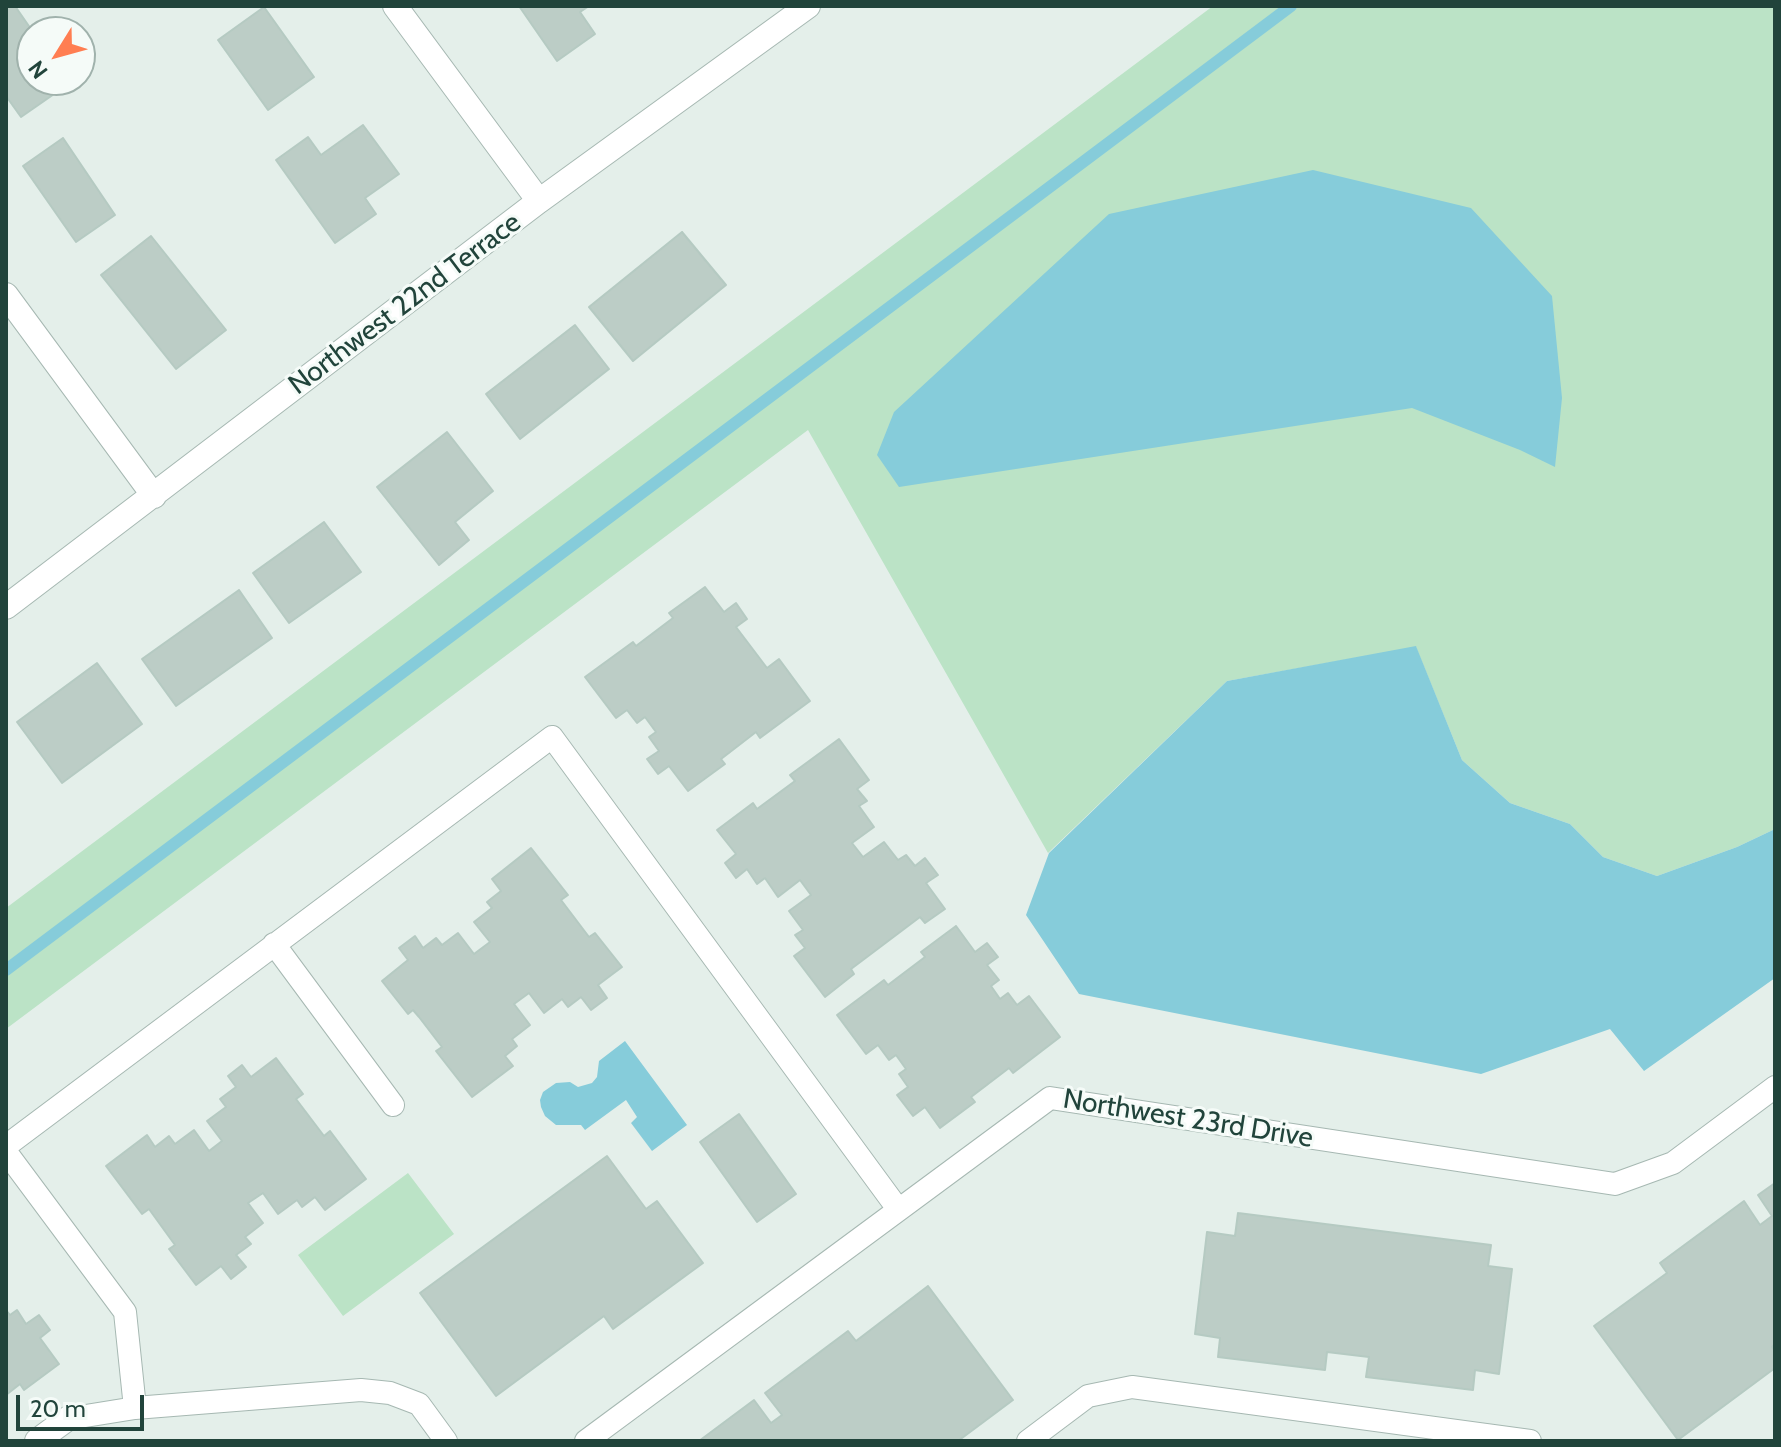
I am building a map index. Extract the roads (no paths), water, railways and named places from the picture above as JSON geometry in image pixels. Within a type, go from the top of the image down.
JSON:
[{"type":"street","points":[[395,6],[539,201]]},
{"type":"street","name":"Northwest 22nd Terrace","points":[[6,607],[539,201],[808,6]]},
{"type":"street","points":[[6,295],[154,496]]},
{"type":"street","points":[[37,1441],[67,1419]]},
{"type":"lane","points":[[135,1408],[125,1312],[6,1149],[552,737],[898,1209]]},
{"type":"lane","points":[[274,944],[393,1105]]},
{"type":"lane","name":"Northwest 23rd Drive","points":[[586,1441],[1050,1098],[1615,1184],[1673,1163],[1775,1087]]},
{"type":"lane","points":[[1028,1441],[1088,1396],[1132,1387],[1530,1441]]},
{"type":"lane","points":[[67,1419],[135,1408],[361,1390],[390,1393],[419,1404],[446,1441]]},
{"type":"water","points":[[1313,170],[1471,208],[1552,296],[1562,398],[1555,467],[1412,408],[899,487],[877,455],[894,412],[1109,214]]},
{"type":"water","points":[[1416,646],[1462,760],[1510,803],[1570,824],[1603,857],[1657,876],[1737,847],[1775,829],[1775,978],[1644,1071],[1610,1029],[1481,1074],[1079,994],[1026,915],[1049,853],[1227,681]]},
{"type":"water","points":[[625,1041],[687,1125],[652,1151],[631,1123],[637,1117],[626,1100],[585,1130],[581,1125],[556,1125],[545,1116],[541,1107],[543,1092],[556,1083],[570,1082],[578,1087],[592,1083],[597,1077],[599,1061]]},
{"type":"waterway","points":[[6,970],[1291,6]]}]
